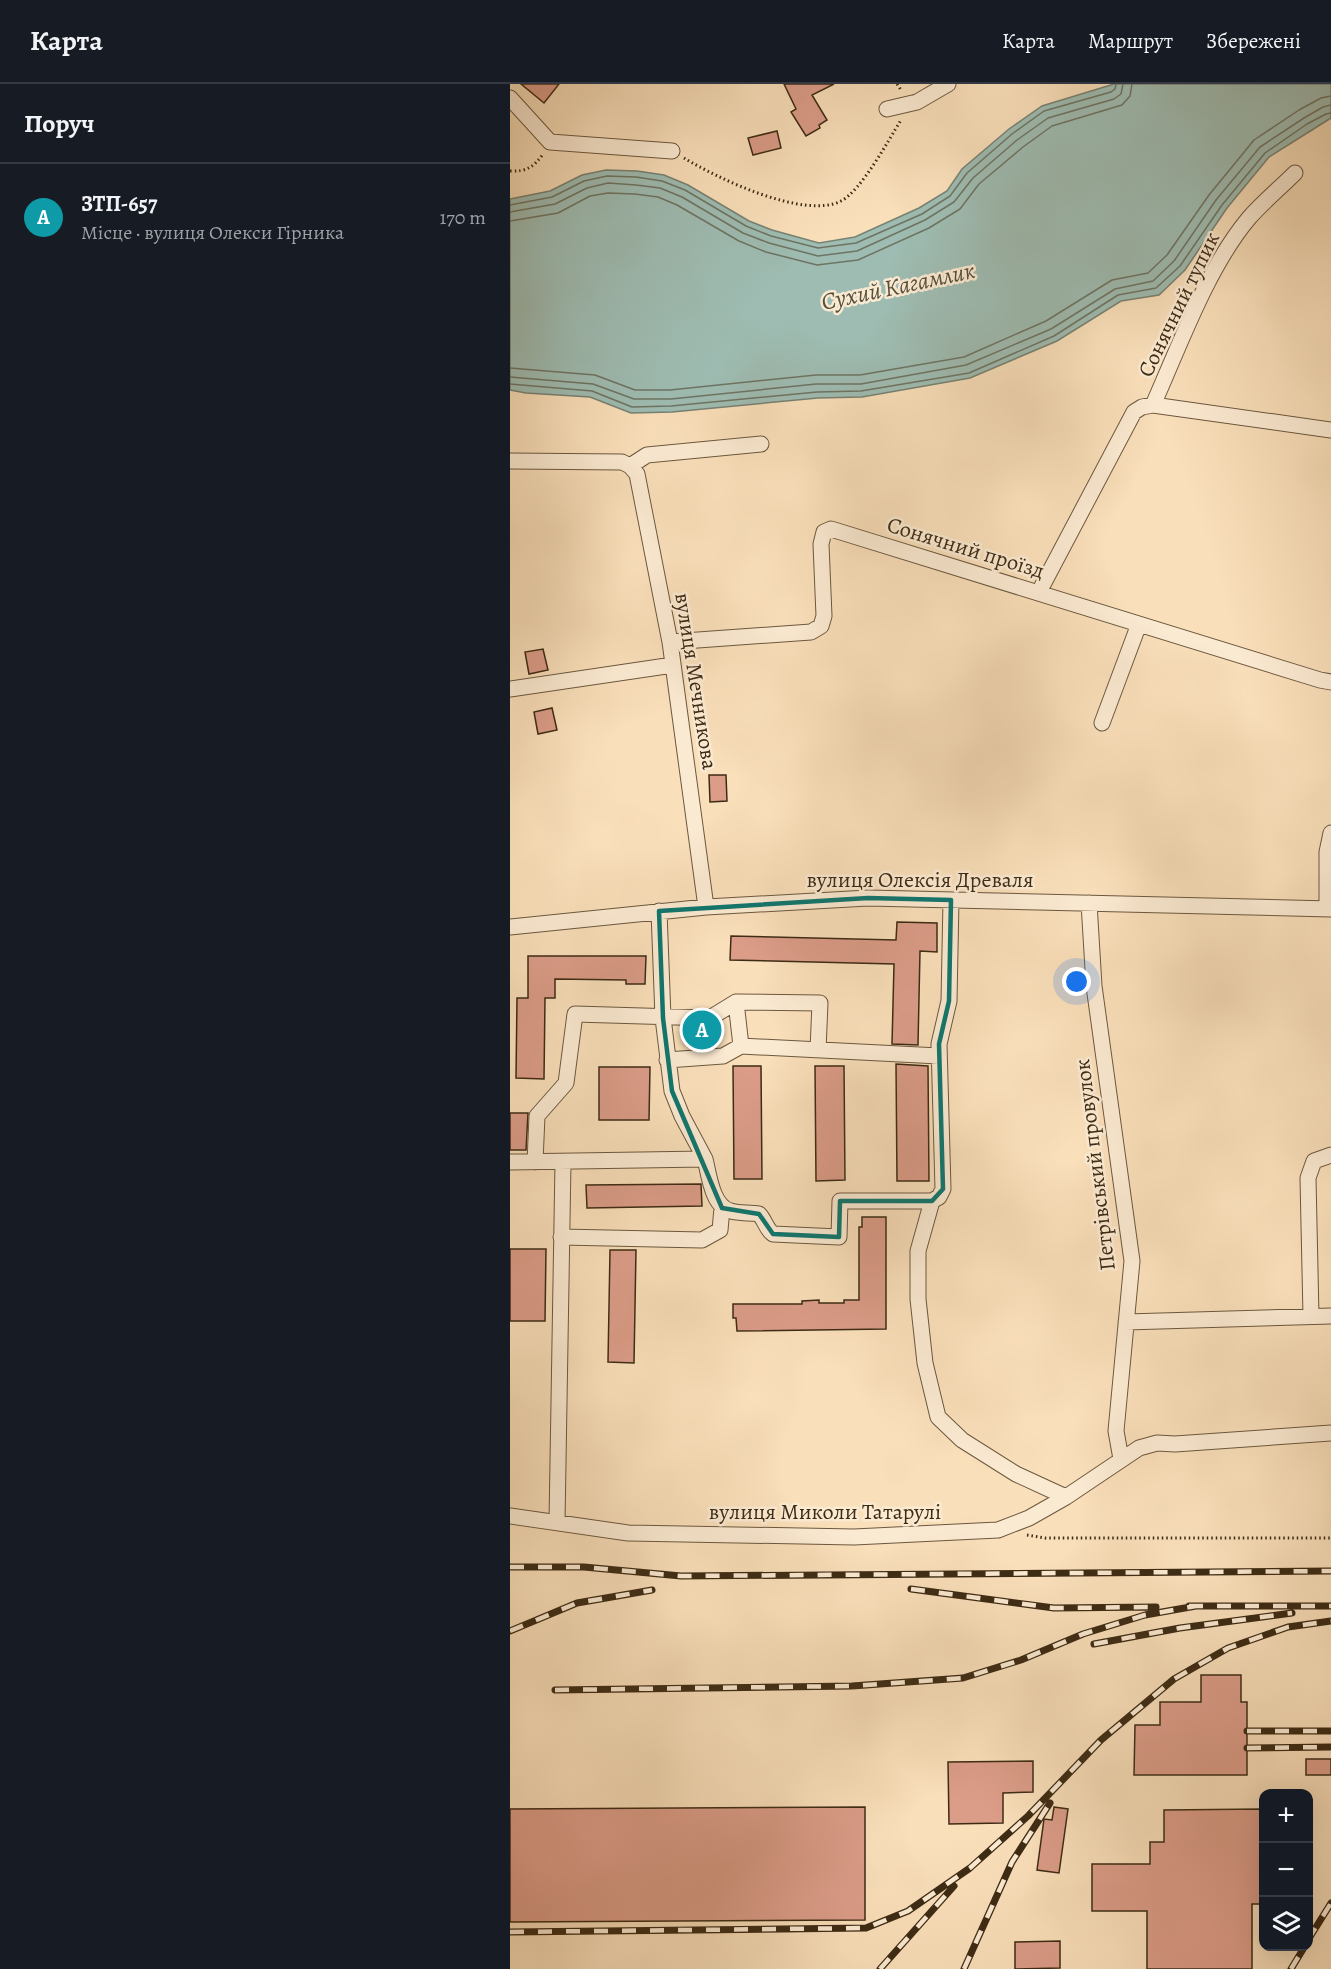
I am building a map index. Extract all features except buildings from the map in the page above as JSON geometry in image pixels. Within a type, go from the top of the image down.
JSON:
[{"type":"street","points":[[887,109],[926,98],[948,84]]},
{"type":"street","points":[[510,98],[550,141],[672,150]]},
{"type":"street","name":"Сонячний тупик","points":[[1153,405],[1225,251],[1249,218],[1295,173]]},
{"type":"street","points":[[1039,592],[1134,412],[1142,407],[1153,405],[1331,430]]},
{"type":"street","points":[[510,461],[611,461],[630,466],[647,455],[761,444]]},
{"type":"street","name":"вулиця Мечникова","points":[[630,466],[637,474],[670,642],[706,907]]},
{"type":"street","name":"Сонячний проїзд","points":[[670,642],[811,632],[821,626],[824,616],[821,544],[824,532],[831,530],[1039,592],[1320,681],[1331,682]]},
{"type":"street","points":[[1102,723],[1139,624]]},
{"type":"street","points":[[510,689],[673,664]]},
{"type":"street","points":[[1329,909],[1327,852],[1331,833]]},
{"type":"street","name":"вулиця Олексія Древаля","points":[[510,927],[706,907],[868,898],[1329,909]]},
{"type":"street","points":[[722,1208],[732,1212],[759,1214],[768,1230],[773,1234],[839,1237],[840,1201],[932,1201],[939,1197],[943,1189],[939,1044],[950,1001],[951,900]]},
{"type":"street","name":"Петрівський провулок","points":[[1089,903],[1094,986],[1132,1261],[1116,1431],[1121,1458]]},
{"type":"street","points":[[561,1237],[702,1240],[720,1230],[722,1208],[716,1198],[705,1159],[682,1116],[672,1091],[663,1018],[659,911]]},
{"type":"street","points":[[535,1162],[537,1116],[566,1083],[575,1014],[710,1018],[736,1002],[820,1003],[818,1050]]},
{"type":"street","points":[[736,1002],[741,1046]]},
{"type":"street","points":[[667,1060],[723,1056],[741,1046],[939,1056]]},
{"type":"street","points":[[1311,1317],[1308,1178],[1314,1161],[1331,1155]]},
{"type":"street","points":[[510,1162],[705,1159]]},
{"type":"street","points":[[557,1522],[563,1162]]},
{"type":"street","points":[[932,1201],[918,1251],[918,1299],[926,1363],[938,1417],[962,1440],[998,1463],[1066,1497]]},
{"type":"street","points":[[1126,1322],[1331,1316]]},
{"type":"street","name":"вулиця Миколи Татарулі","points":[[510,1516],[628,1533],[854,1537],[998,1530],[1029,1518],[1103,1473],[1121,1458],[1139,1448],[1156,1443],[1175,1444],[1331,1433]]},
{"type":"path","points":[[672,150],[714,176],[758,193],[794,203],[822,207],[841,201],[856,188],[912,103]]},
{"type":"path","points":[[510,171],[529,169],[536,164],[550,141]]},
{"type":"path","points":[[998,1530],[1045,1538],[1331,1538]]},
{"type":"highlighted area","points":[[868,898],[951,900],[949,1001],[939,1044],[943,1189],[932,1201],[840,1201],[839,1237],[773,1234],[759,1214],[722,1208],[672,1091],[663,1018],[659,911]]},
{"type":"water","name":"Сухий Кагамлик","points":[[1114,84],[1331,84],[1331,118],[1269,157],[1227,208],[1185,270],[1159,295],[1121,301],[1057,341],[970,378],[862,397],[818,398],[672,412],[631,413],[590,397],[510,390],[510,199],[550,191],[582,175],[606,170],[637,171],[664,175],[688,185],[749,221],[772,230],[819,243],[855,237],[919,208],[947,191],[962,169],[1009,129],[1042,106]]},
{"type":"railway","points":[[510,1567],[584,1567],[681,1576],[1331,1571]]},
{"type":"railway","points":[[911,1589],[1054,1608],[1156,1607]]},
{"type":"railway","points":[[510,1631],[577,1603],[652,1590]]},
{"type":"railway","points":[[1189,1606],[1331,1606]]},
{"type":"railway","points":[[555,1690],[852,1686],[963,1678],[1021,1660],[1083,1634],[1145,1615],[1196,1606]]},
{"type":"railway","points":[[1094,1644],[1180,1628],[1292,1613]]},
{"type":"railway","points":[[510,1932],[866,1928],[908,1911],[970,1868],[1028,1816],[1101,1740],[1174,1679],[1228,1648],[1288,1627],[1331,1621]]},
{"type":"railway","points":[[1247,1731],[1331,1731]]},
{"type":"railway","points":[[1247,1748],[1331,1747]]},
{"type":"railway","points":[[964,1969],[1012,1862],[1050,1803]]},
{"type":"railway","points":[[880,1969],[954,1886]]},
{"type":"railway","points":[[1313,1932],[1331,1903]]},
{"type":"railway","points":[[1291,1969],[1302,1951]]},
{"type":"place","name":"ЗТП-657","points":[[702,1030]]}]
